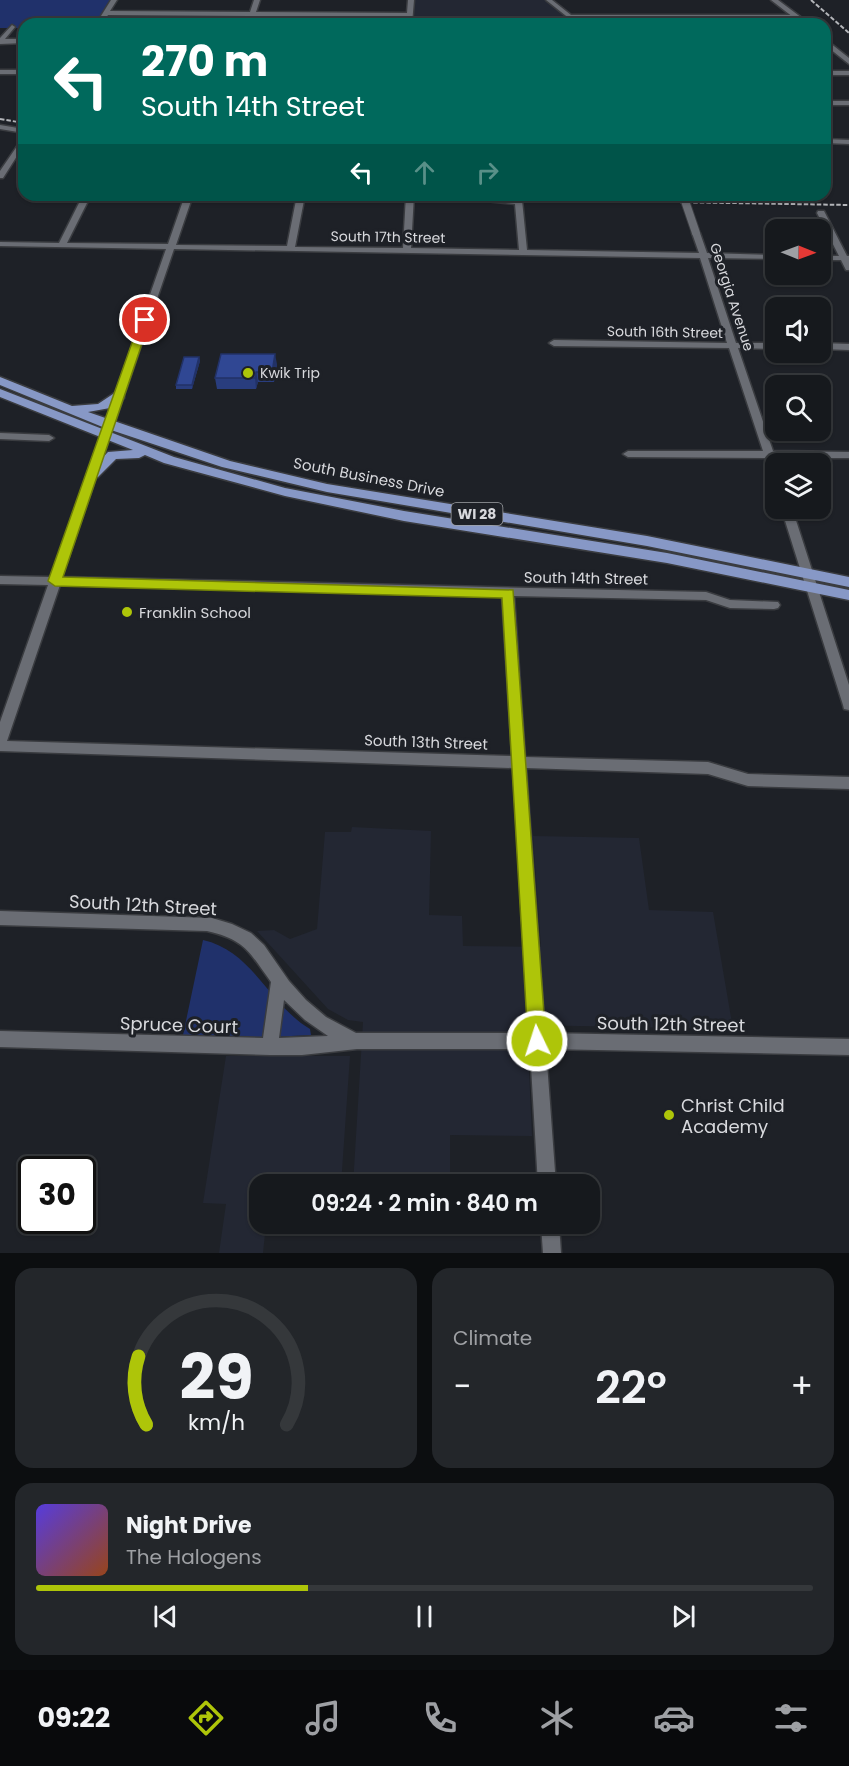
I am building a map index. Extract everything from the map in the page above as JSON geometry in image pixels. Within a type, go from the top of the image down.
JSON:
[{"type":"main road","points":[[774,0],[797,17]]},
{"type":"main road","points":[[831,47],[849,62]]},
{"type":"main road","name":"South Business Drive","points":[[0,381],[64,407],[159,456],[285,492],[352,506],[667,558],[811,588]]},
{"type":"main road","name":"South Business Drive","points":[[0,393],[108,431],[227,464],[327,488],[647,541],[849,582]]},
{"type":"main road","points":[[64,407],[99,408],[111,404],[120,395]]},
{"type":"main road","points":[[93,474],[107,459],[121,453],[159,456]]},
{"type":"main road","name":"WI 28","points":[[811,588],[849,595]]},
{"type":"street","points":[[103,18],[114,0]]},
{"type":"street","points":[[251,18],[257,0]]},
{"type":"street","points":[[410,18],[411,0]]},
{"type":"street","points":[[549,0],[570,17],[797,17]]},
{"type":"street","points":[[106,13],[410,15]]},
{"type":"street","points":[[0,41],[12,27]]},
{"type":"street","points":[[0,41],[18,41]]},
{"type":"street","points":[[0,72],[18,72]]},
{"type":"street","points":[[831,73],[849,73]]},
{"type":"street","points":[[831,103],[849,103]]},
{"type":"street","points":[[0,127],[18,130]]},
{"type":"street","points":[[831,141],[849,142]]},
{"type":"street","points":[[0,176],[18,149]]},
{"type":"street","points":[[62,245],[84,201]]},
{"type":"street","points":[[0,741],[187,201]]},
{"type":"street","points":[[291,249],[300,201]]},
{"type":"street","points":[[407,250],[410,201]]},
{"type":"street","points":[[509,201],[519,202],[523,252]]},
{"type":"street","name":"Georgia Avenue","points":[[685,201],[767,453]]},
{"type":"street","points":[[821,213],[847,258],[849,268]]},
{"type":"street","name":"South 17th Street","points":[[0,244],[765,257]]},
{"type":"street","points":[[831,258],[847,258]]},
{"type":"street","name":"South 16th Street","points":[[554,343],[765,346]]},
{"type":"street","points":[[831,346],[849,347]]},
{"type":"street","points":[[0,436],[49,438]]},
{"type":"street","points":[[628,454],[765,455]]},
{"type":"street","points":[[831,455],[849,455]]},
{"type":"street","points":[[789,519],[849,705]]},
{"type":"street","name":"South 14th Street","points":[[0,580],[706,596],[730,604],[774,605]]},
{"type":"street","points":[[508,593],[546,1174]]},
{"type":"street","name":"South 13th Street","points":[[0,746],[708,768],[748,780],[849,783]]},
{"type":"street","name":"South 12th Street","points":[[0,918],[207,924],[228,929],[249,940],[279,981],[320,1025],[356,1041],[537,1041],[849,1047]]},
{"type":"street","points":[[270,1047],[279,981]]},
{"type":"street","name":"Spruce Court","points":[[0,1039],[270,1047],[322,1047],[356,1041]]},
{"type":"street","points":[[551,1234],[552,1253]]},
{"type":"shaded area","points":[[0,0],[110,0],[99,18],[18,18],[18,28],[0,28]]},
{"type":"shaded area","points":[[415,0],[545,0],[567,18],[414,18]]},
{"type":"shaded area","points":[[352,827],[431,831],[429,915],[462,916],[463,946],[541,947],[533,836],[639,838],[649,910],[713,912],[733,1029],[527,1025],[532,1136],[450,1135],[450,1174],[354,1174],[363,1022],[348,1020],[328,1009],[257,931],[274,930],[290,939],[317,929],[325,832],[351,832]]},
{"type":"shaded area","points":[[203,940],[220,946],[248,966],[283,1006],[310,1029],[311,1035],[252,1038],[183,1035]]},
{"type":"shaded area","points":[[226,1056],[350,1056],[342,1174],[249,1174],[249,1234],[265,1234],[263,1253],[219,1253],[226,1204],[203,1203]]},
{"type":"building","points":[[221,354],[275,354],[272,372],[256,372],[255,378],[215,378]]},
{"type":"building","points":[[184,357],[199,357],[192,385],[176,385]]},
{"type":"railway","points":[[811,0],[849,33]]},
{"type":"railway","points":[[0,119],[18,122]]},
{"type":"railway","points":[[655,201],[849,205]]},
{"type":"place","name":"Kwik Trip","points":[[248,373]]},
{"type":"place","name":"Franklin School","points":[[127,612]]},
{"type":"place","name":"Christ Child Academy","points":[[669,1115]]},
{"type":"route","points":[[145,320],[55,581],[508,593],[537,1041]]}]
